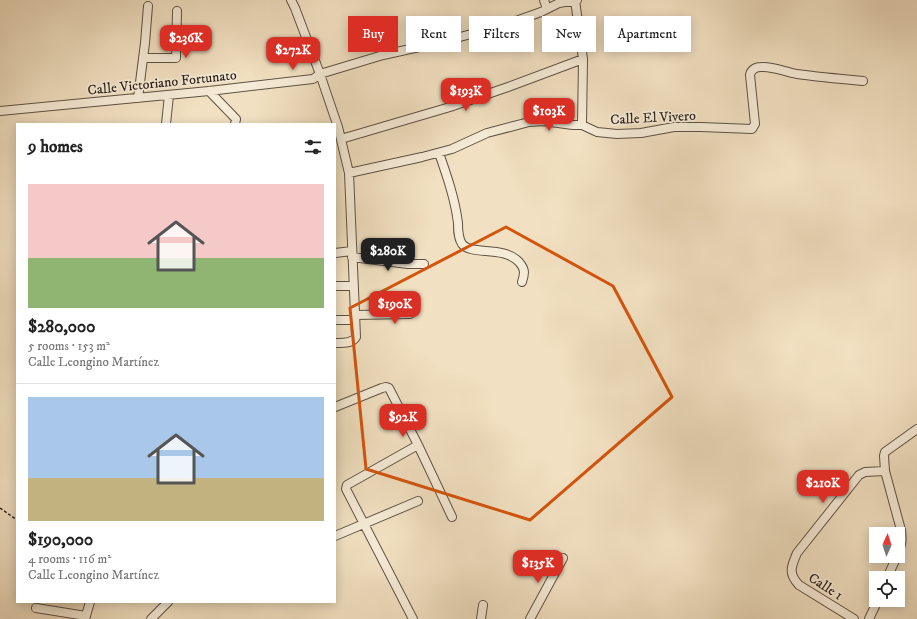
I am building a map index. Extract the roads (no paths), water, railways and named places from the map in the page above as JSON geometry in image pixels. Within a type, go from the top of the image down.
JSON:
[{"type":"street","points":[[291,0],[320,74],[338,127],[349,172],[356,337],[352,342],[336,343]]},
{"type":"street","points":[[544,0],[547,9]]},
{"type":"street","points":[[576,0],[583,59],[582,125]]},
{"type":"street","name":"Calle Victoriano Fortunato","points":[[0,111],[209,91],[313,79],[320,74],[383,55],[502,26],[560,3],[576,0]]},
{"type":"street","points":[[138,98],[148,6]]},
{"type":"street","points":[[143,58],[176,58],[177,11]]},
{"type":"street","points":[[341,139],[450,107],[583,59]]},
{"type":"street","name":"Calle El Vivero","points":[[349,172],[439,153],[452,149],[487,133],[529,122],[543,121],[582,125],[597,132],[617,134],[641,133],[674,127],[752,129],[755,124],[750,72],[754,68],[768,67],[797,74],[862,81]]},
{"type":"street","points":[[209,91],[238,122]]},
{"type":"street","points":[[166,123],[169,95]]},
{"type":"street","points":[[439,153],[451,185],[456,209],[459,238],[463,245],[471,249],[506,253],[523,267],[524,275],[522,282]]},
{"type":"street","points":[[336,253],[352,254],[408,264],[424,264]]},
{"type":"street","points":[[336,286],[354,286]]},
{"type":"street","points":[[336,320],[410,314],[413,310],[414,304]]},
{"type":"street","points":[[336,407],[382,388],[389,388],[418,444],[452,517]]},
{"type":"street","points":[[900,527],[885,471],[885,452],[917,428]]},
{"type":"street","points":[[413,619],[346,489],[347,485],[418,444]]},
{"type":"street","name":"Calle 1","points":[[854,619],[799,585],[794,580],[791,573],[792,566],[797,553],[858,475],[865,472],[885,471]]},
{"type":"street","points":[[336,536],[418,501]]},
{"type":"street","points":[[530,619],[563,558]]},
{"type":"street","points":[[36,608],[85,618],[90,603]]},
{"type":"street","points":[[151,619],[167,603]]},
{"type":"street","points":[[481,619],[484,605]]},
{"type":"street","points":[[870,619],[875,607]]}]
